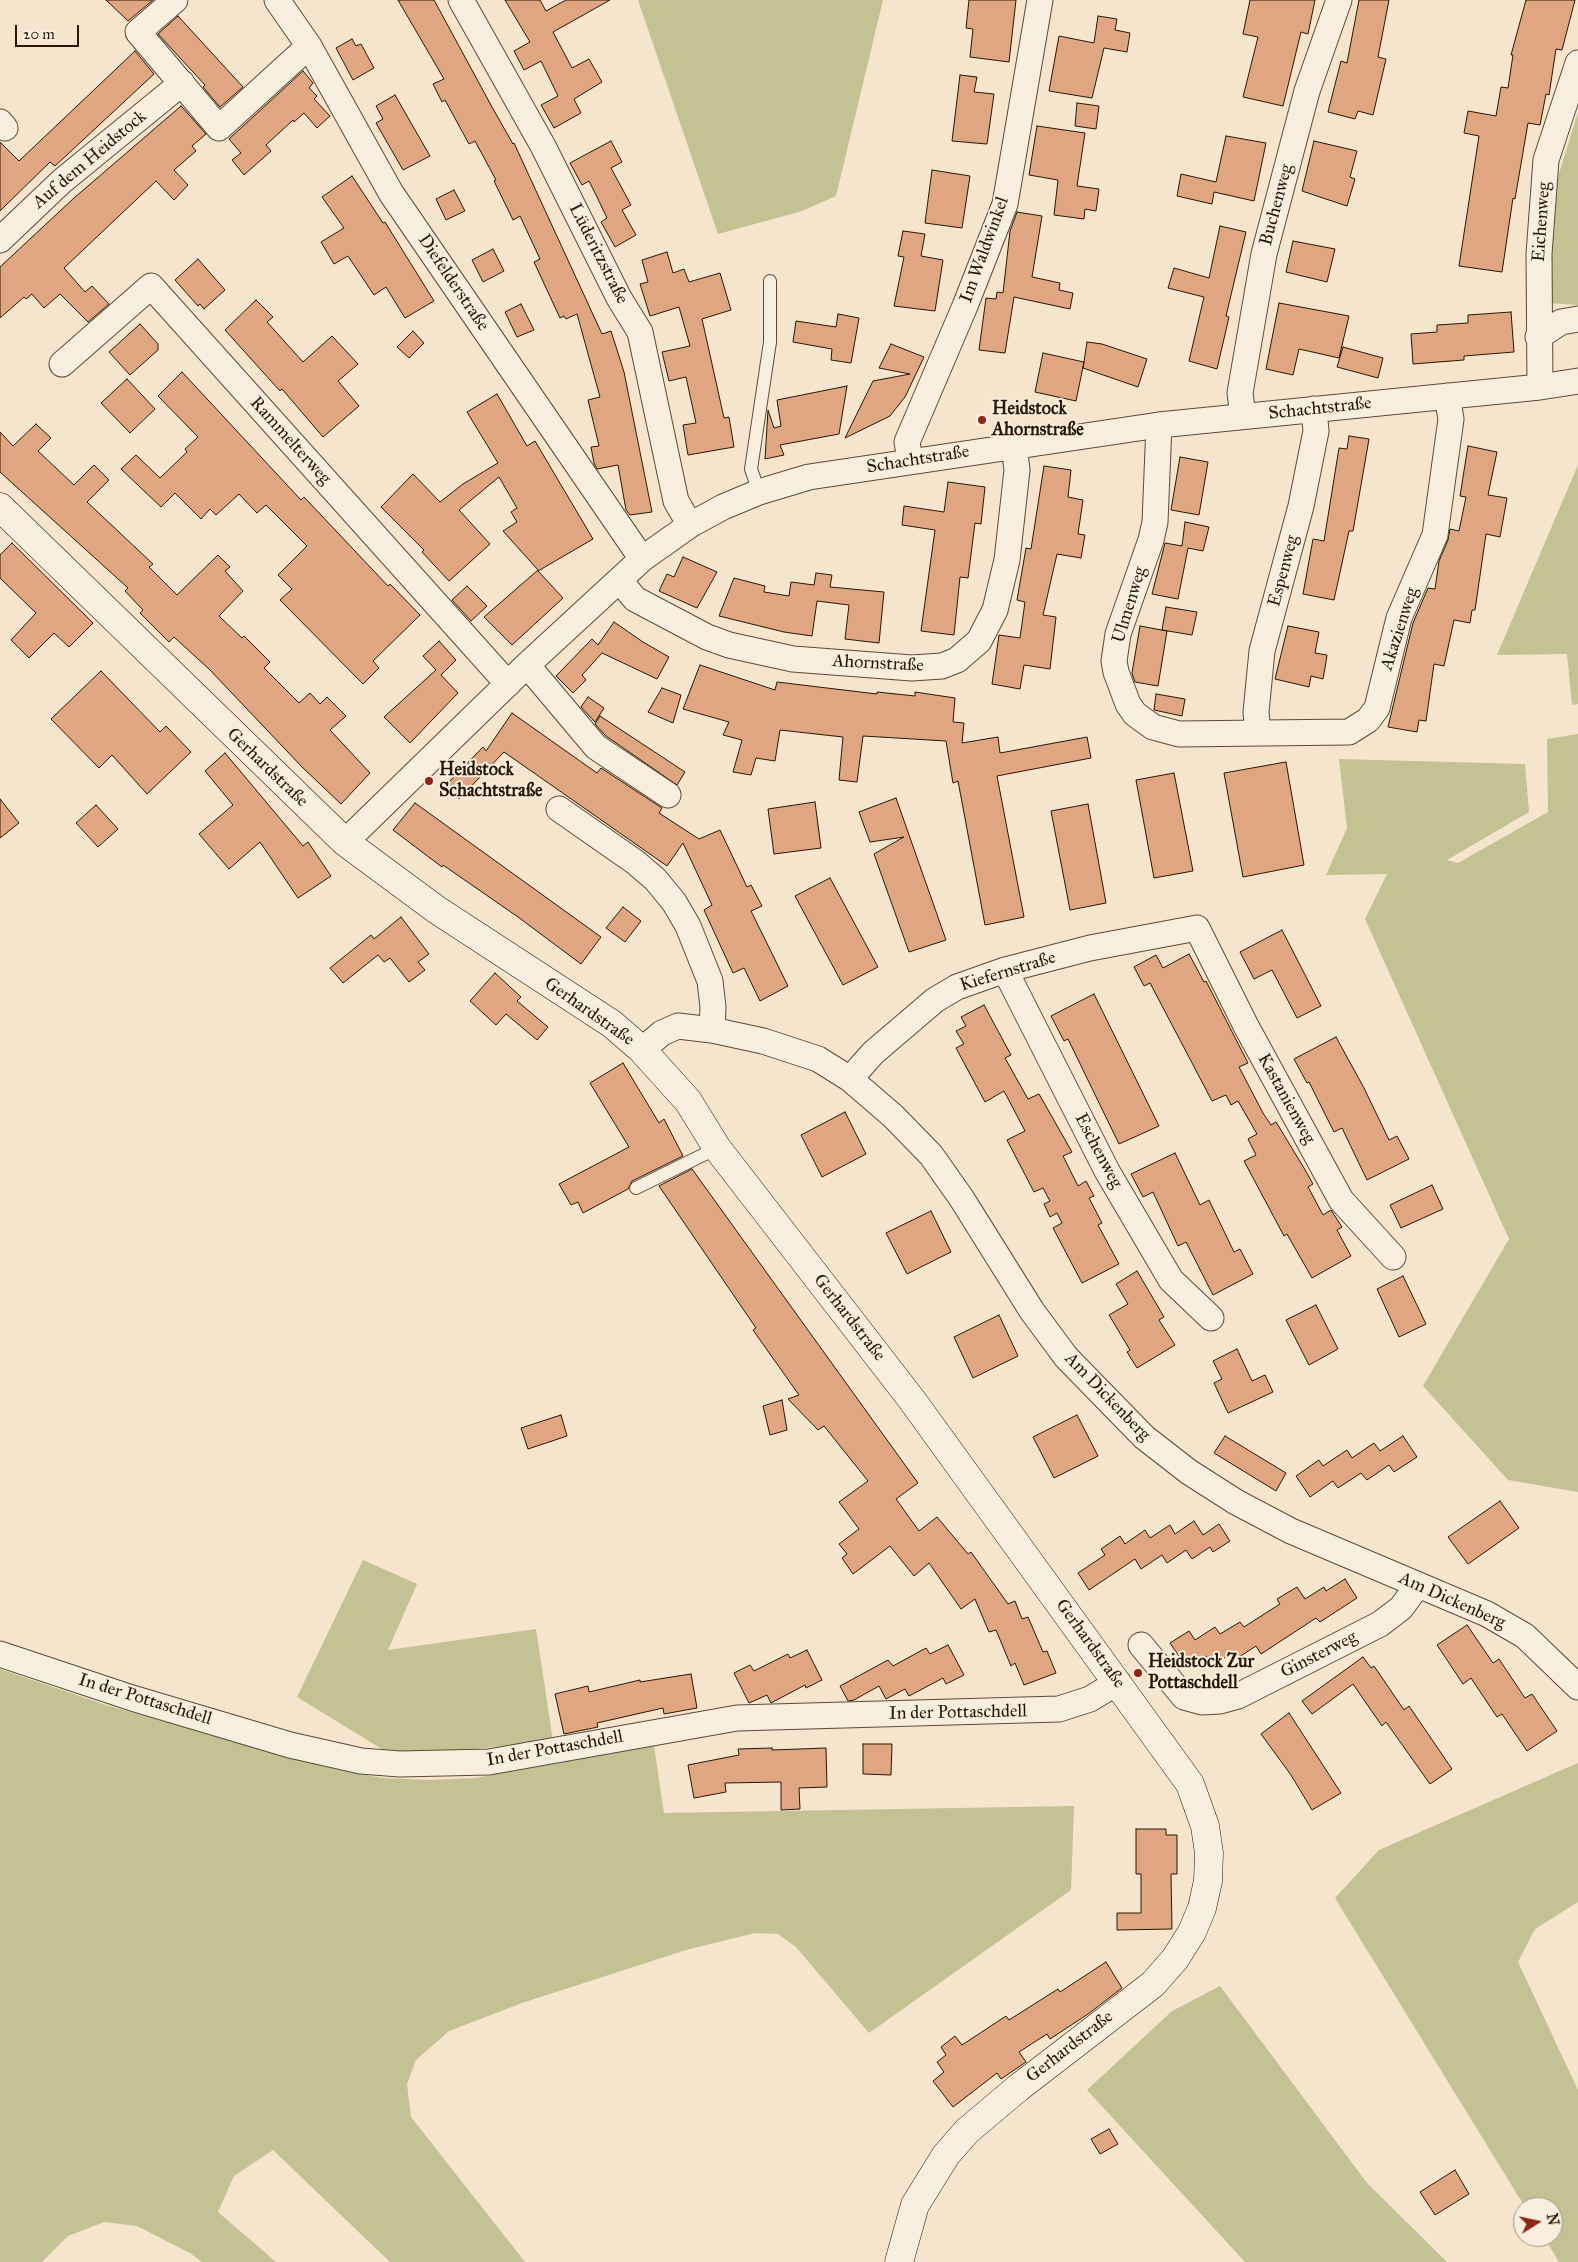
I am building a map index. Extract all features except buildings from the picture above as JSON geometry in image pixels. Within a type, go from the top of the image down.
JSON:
[{"type":"street","points":[[176,0],[138,32],[219,128],[309,46]]},
{"type":"street","name":"Diefelderstraße","points":[[277,0],[309,46],[392,193],[642,559]]},
{"type":"street","name":"Lüderitzstraße","points":[[461,0],[543,146],[619,298],[640,332],[676,501],[690,525]]},
{"type":"street","name":"Im Waldwinkel","points":[[910,460],[907,442],[966,306],[1005,204],[1040,0]]},
{"type":"street","name":"Buchenweg","points":[[1243,416],[1240,393],[1264,254],[1307,91],[1339,0]]},
{"type":"street","name":"Eichenweg","points":[[1540,387],[1538,337],[1539,254],[1546,160],[1578,63]]},
{"type":"street","name":"Auf dem Heidstock","points":[[0,240],[62,181],[182,83]]},
{"type":"street","name":"Rammelterweg","points":[[62,364],[151,286],[508,684]]},
{"type":"street","points":[[1538,337],[1561,322],[1578,319]]},
{"type":"street","name":"Schachtstraße","points":[[344,842],[527,665],[642,559],[690,525],[723,506],[759,492],[809,477],[910,460],[1159,425],[1540,387],[1578,381]]},
{"type":"street","name":"Akazienweg","points":[[1258,733],[1349,732],[1368,720],[1377,708],[1399,618],[1435,535],[1451,420],[1447,396]]},
{"type":"street","name":"Espenweg","points":[[1258,733],[1256,712],[1262,651],[1301,506],[1316,430],[1314,409]]},
{"type":"street","name":"Ulmenweg","points":[[1159,425],[1155,522],[1118,634],[1114,661],[1116,672],[1128,704],[1135,714],[1153,727],[1179,734],[1258,733]]},
{"type":"street","name":"Ahornstraße","points":[[620,581],[635,599],[706,637],[729,645],[793,658],[912,668],[942,666],[957,660],[979,641],[995,610],[1007,560],[1017,470],[1014,446]]},
{"type":"street","name":"Gerhardstraße","points":[[0,507],[344,842],[437,910],[612,1024],[642,1050],[688,1101],[717,1148],[912,1400],[1177,1763],[1190,1784],[1205,1826],[1208,1853],[1208,1881],[1202,1908],[1192,1932],[1175,1959],[1153,1984],[1018,2088],[967,2131],[946,2155],[915,2205],[906,2229],[898,2262]]},
{"type":"street","points":[[527,665],[596,747],[668,795]]},
{"type":"street","points":[[559,809],[635,862],[655,879],[674,902],[688,926],[710,981],[713,1007],[712,1030]]},
{"type":"street","name":"Kiefernstraße","points":[[850,1079],[873,1052],[935,1000],[957,987],[1005,970],[1090,948],[1197,928]]},
{"type":"street","name":"Kastanienweg","points":[[1197,928],[1246,1026],[1341,1200],[1393,1257]]},
{"type":"street","name":"Eschenweg","points":[[1005,970],[1107,1171],[1171,1280],[1211,1318]]},
{"type":"street","name":"Am Dickenberg","points":[[642,1050],[662,1033],[678,1026],[712,1030],[763,1041],[818,1060],[850,1079],[893,1116],[931,1155],[962,1199],[1032,1310],[1066,1357],[1144,1437],[1189,1472],[1236,1502],[1291,1531],[1487,1614],[1525,1636],[1578,1687]]},
{"type":"street","name":"Ginsterweg","points":[[1140,1645],[1184,1696],[1202,1702],[1220,1701],[1238,1696],[1380,1624],[1400,1608],[1418,1585]]},
{"type":"street","name":"In der Pottaschdell","points":[[0,1654],[132,1698],[290,1744],[360,1761],[400,1764],[489,1762],[737,1718],[1038,1712],[1059,1709],[1090,1699],[1118,1682]]},
{"type":"lane","points":[[759,492],[751,469],[770,342],[770,281]]},
{"type":"lane","points":[[636,1188],[717,1148]]},
{"type":"green space","points":[[638,0],[883,0],[836,196],[802,211],[718,234]]},
{"type":"green space","points":[[1578,112],[1578,305],[1547,303],[1557,180]]},
{"type":"green space","points":[[1578,465],[1578,704],[1572,705],[1567,654],[1497,655]]},
{"type":"green space","points":[[1578,734],[1578,1492],[1508,1480],[1423,1386],[1509,1239],[1365,919],[1387,874],[1326,875],[1347,828],[1339,759],[1525,764],[1529,812],[1447,860],[1458,863],[1548,812],[1547,739]]},
{"type":"green space","points":[[363,1560],[417,1584],[388,1650],[536,1629],[553,1741],[395,1757],[297,1697]]},
{"type":"green space","points":[[0,1669],[109,1706],[335,1769],[382,1778],[429,1780],[475,1778],[654,1746],[664,1813],[1074,1806],[1071,1890],[869,2033],[796,1947],[778,1934],[755,1933],[686,1950],[522,2003],[449,2031],[416,2060],[407,2084],[411,2117],[525,2262],[390,2262],[273,2150],[234,2176],[218,2212],[276,2262],[202,2262],[190,2253],[137,2226],[104,2222],[68,2236],[42,2262],[0,2262]]},
{"type":"green space","points":[[1578,1763],[1578,1902],[1535,1929],[1518,1962],[1578,2090],[1578,2262],[1559,2262],[1550,2247],[1563,2247],[1563,2197],[1519,2197],[1335,1898],[1379,1850]]},
{"type":"green space","points":[[1220,1986],[1367,2183],[1447,2262],[1245,2262],[1087,2090],[1172,2011]]},
{"type":"place","name":"Heidstock Ahornstraße","points":[[982,420]]},
{"type":"place","name":"Heidstock Schachtstraße","points":[[429,781]]},
{"type":"place","name":"Heidstock Zur Pottaschdell","points":[[1138,1673]]}]
